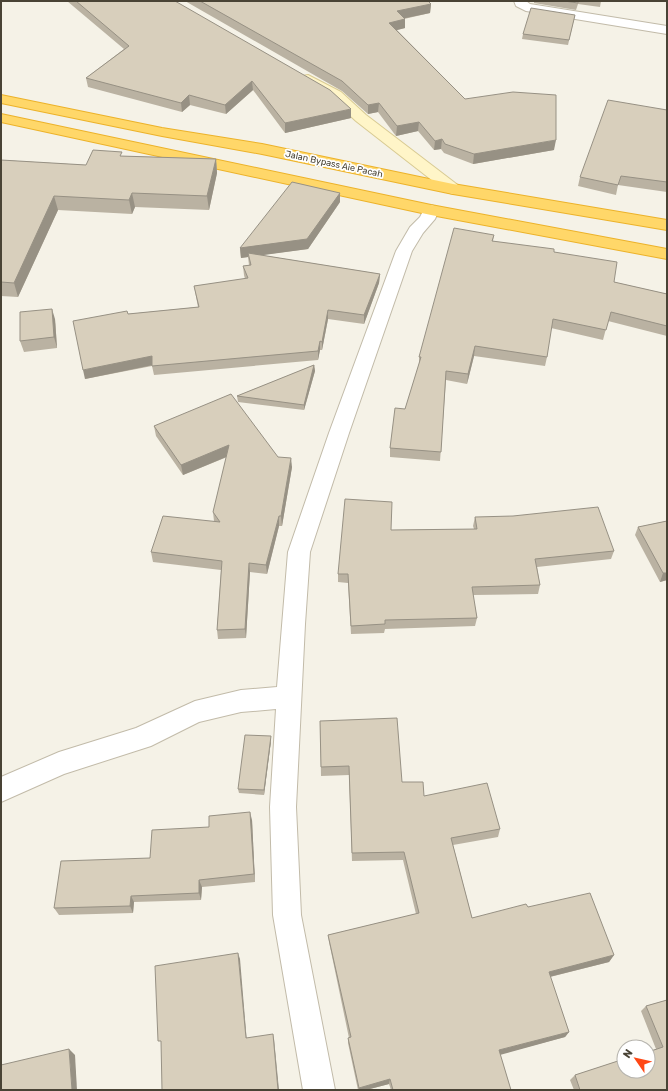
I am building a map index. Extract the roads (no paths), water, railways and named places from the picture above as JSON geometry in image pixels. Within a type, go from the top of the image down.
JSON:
[{"type":"highway","name":"Jalan Bypass Aie Pacah","points":[[1,99],[162,132],[262,149],[453,189],[667,225]]},
{"type":"highway","points":[[1,118],[431,210],[667,254]]},
{"type":"street","points":[[520,1],[520,4],[526,7],[667,30]]},
{"type":"street","points":[[295,71],[336,95],[361,118],[453,189]]},
{"type":"street","points":[[319,1090],[287,915],[283,807],[293,624],[299,552],[339,433],[404,251],[416,231],[427,219],[431,210]]},
{"type":"street","points":[[1,790],[59,764],[142,738],[194,712],[241,701],[289,697]]}]
